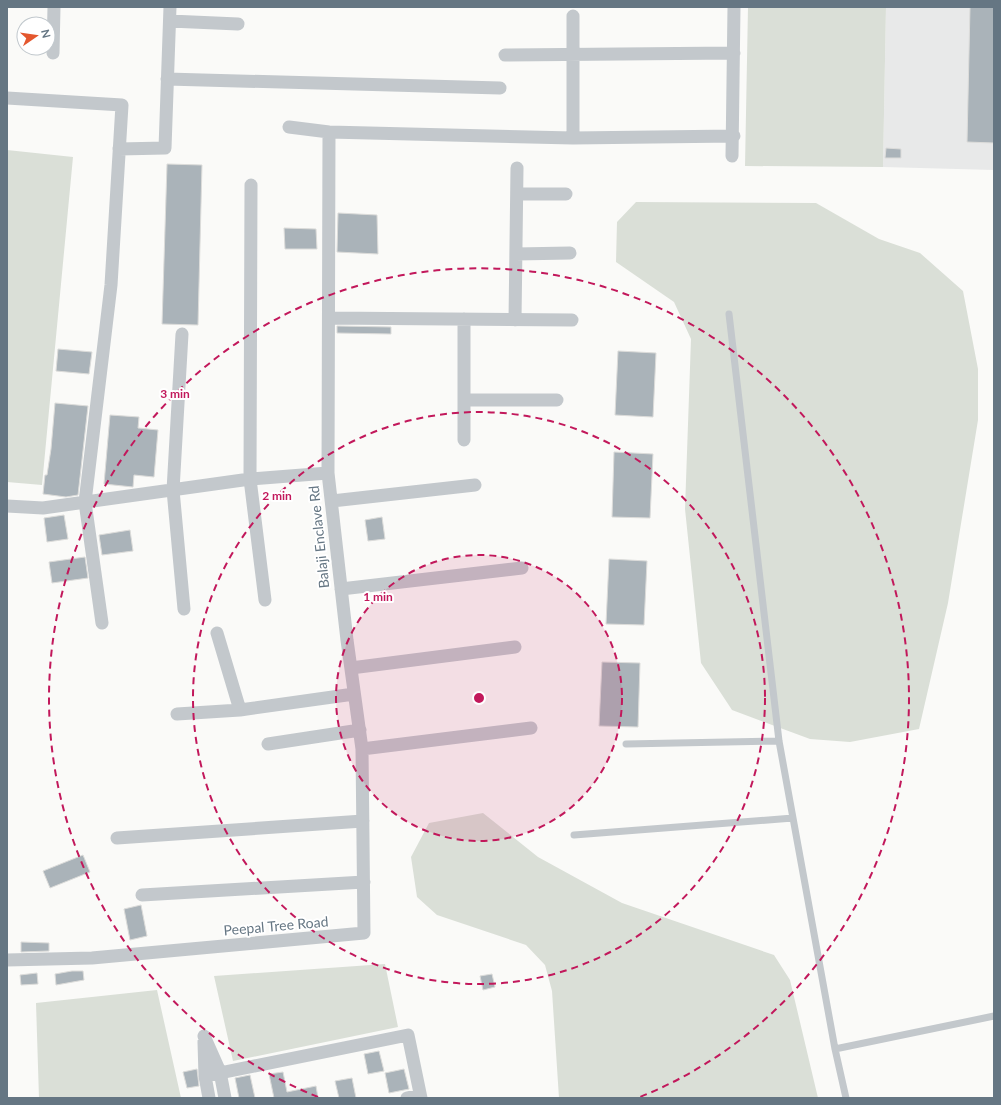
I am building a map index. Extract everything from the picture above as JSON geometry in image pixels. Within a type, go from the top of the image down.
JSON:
[{"type":"street","points":[[119,148],[165,148],[170,7]]},
{"type":"street","points":[[732,156],[734,136],[734,7]]},
{"type":"street","points":[[573,16],[573,138]]},
{"type":"street","points":[[170,21],[238,24]]},
{"type":"street","points":[[505,55],[734,53]]},
{"type":"street","points":[[167,79],[500,88]]},
{"type":"street","points":[[7,98],[122,105],[110,285],[86,502],[102,623]]},
{"type":"street","points":[[289,127],[329,132],[573,138],[734,136]]},
{"type":"street","points":[[328,473],[329,132]]},
{"type":"street","points":[[516,320],[517,168]]},
{"type":"street","points":[[251,185],[250,479],[265,600]]},
{"type":"street","points":[[517,194],[566,194]]},
{"type":"street","points":[[516,254],[570,253]]},
{"type":"street","points":[[329,318],[572,320]]},
{"type":"street","points":[[464,319],[464,440]]},
{"type":"street","points":[[182,334],[173,490],[184,610]]},
{"type":"street","points":[[464,400],[557,400]]},
{"type":"street","name":"Balaji Enclave Rd","points":[[7,506],[43,508],[250,479],[328,473],[341,589],[362,749]]},
{"type":"street","points":[[332,501],[475,485]]},
{"type":"street","points":[[341,589],[522,568]]},
{"type":"street","points":[[217,633],[240,710]]},
{"type":"street","points":[[351,668],[515,647]]},
{"type":"street","points":[[177,714],[240,710],[354,694]]},
{"type":"street","points":[[362,749],[531,728]]},
{"type":"street","points":[[268,744],[360,730]]},
{"type":"street","name":"Peepal Tree Road","points":[[7,960],[92,958],[364,933],[362,749]]},
{"type":"street","points":[[117,838],[363,821]]},
{"type":"street","points":[[142,895],[364,882]]},
{"type":"street","points":[[204,1076],[408,1035],[420,1097],[407,1098]]},
{"type":"street","points":[[209,1098],[204,1076],[204,1036],[220,1072],[225,1098]]},
{"type":"lane","points":[[729,314],[779,741],[835,1049],[846,1098]]},
{"type":"lane","points":[[626,744],[779,741]]},
{"type":"lane","points":[[574,835],[793,818]]},
{"type":"lane","points":[[835,1049],[994,1016]]},
{"type":"shaded area","points":[[748,7],[886,7],[883,167],[745,166]]},
{"type":"shaded area","points":[[886,7],[994,7],[994,170],[883,167]]},
{"type":"shaded area","points":[[7,150],[73,157],[42,485],[7,482]]},
{"type":"shaded area","points":[[636,202],[816,203],[879,239],[920,253],[963,291],[978,369],[978,420],[948,603],[919,729],[850,742],[810,739],[732,710],[701,663],[685,509],[691,339],[674,302],[616,262],[617,222]]},
{"type":"shaded area","points":[[483,813],[538,857],[622,903],[774,955],[790,980],[818,1098],[559,1098],[552,991],[545,965],[526,945],[437,915],[417,897],[411,857],[429,823]]},
{"type":"shaded area","points":[[385,964],[398,1027],[233,1061],[214,976]]},
{"type":"shaded area","points":[[157,990],[181,1098],[39,1098],[36,1003]]},
{"type":"building","points":[[970,7],[994,7],[994,143],[967,142]]},
{"type":"building","points":[[886,148],[901,149],[901,158],[885,158]]},
{"type":"building","points":[[167,164],[202,165],[198,325],[162,324]]},
{"type":"building","points":[[338,213],[377,215],[378,254],[337,252]]},
{"type":"building","points":[[284,228],[316,229],[317,249],[285,249]]},
{"type":"building","points":[[337,326],[391,327],[391,334],[337,333]]},
{"type":"building","points":[[58,349],[92,352],[89,374],[56,371]]},
{"type":"building","points":[[618,351],[656,353],[653,417],[615,415]]},
{"type":"building","points":[[55,403],[88,406],[78,495],[66,497],[43,494],[45,475],[47,475],[51,449]]},
{"type":"building","points":[[110,415],[139,417],[138,428],[158,430],[154,477],[134,475],[133,487],[104,484]]},
{"type":"building","points":[[614,452],[653,454],[650,518],[612,517]]},
{"type":"building","points":[[64,515],[68,539],[47,542],[44,518]]},
{"type":"building","points":[[382,517],[385,539],[368,541],[365,520]]},
{"type":"building","points":[[130,530],[133,551],[102,555],[99,535]]},
{"type":"building","points":[[85,557],[88,578],[52,583],[49,562]]},
{"type":"building","points":[[609,559],[647,561],[644,625],[606,624]]},
{"type":"building","points":[[602,662],[640,663],[638,727],[599,726]]},
{"type":"building","points":[[83,855],[90,872],[50,888],[43,871]]},
{"type":"building","points":[[141,905],[147,936],[130,940],[124,909]]},
{"type":"building","points":[[21,942],[49,943],[49,951],[21,952]]},
{"type":"building","points":[[83,971],[84,980],[56,985],[55,974]]},
{"type":"building","points":[[37,973],[38,984],[21,985],[20,975]]},
{"type":"building","points":[[492,974],[495,987],[483,990],[480,976]]},
{"type":"building","points":[[379,1051],[384,1071],[368,1074],[364,1054]]},
{"type":"building","points":[[197,1069],[199,1086],[187,1088],[183,1072]]},
{"type":"building","points":[[404,1069],[409,1089],[389,1093],[385,1073]]},
{"type":"building","points":[[283,1072],[287,1092],[316,1086],[318,1098],[274,1098],[269,1074]]},
{"type":"building","points":[[250,1075],[255,1098],[239,1098],[235,1078]]},
{"type":"building","points":[[352,1078],[356,1098],[339,1098],[335,1081]]}]
